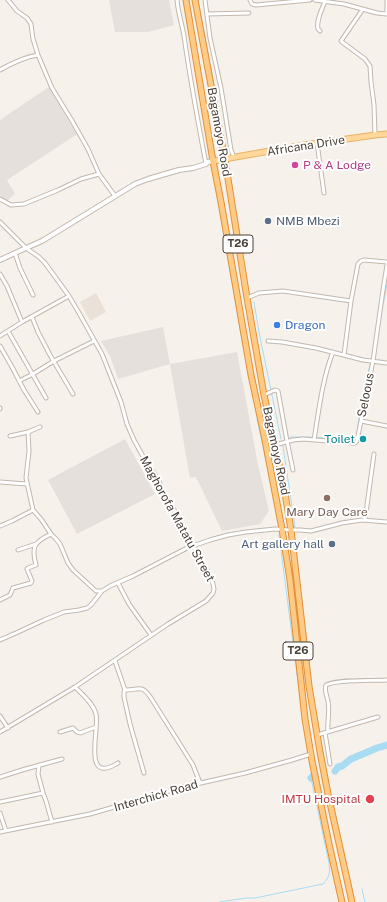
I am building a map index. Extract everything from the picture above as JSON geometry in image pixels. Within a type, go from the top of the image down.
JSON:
[{"type":"highway","name":"Bagamoyo Road","points":[[186,0],[251,376],[282,529],[290,580],[306,719],[314,773],[342,902]]},
{"type":"highway","name":"Bagamoyo Road","points":[[195,0],[225,160],[264,395],[284,487],[291,530],[309,686],[317,735],[325,780],[352,902]]},
{"type":"main road","name":"Africana Drive","points":[[213,161],[387,134]]},
{"type":"street","points":[[8,0],[17,11],[27,18],[38,55],[52,88],[88,149],[99,174],[115,196]]},
{"type":"street","points":[[177,0],[206,164]]},
{"type":"street","points":[[205,0],[210,38],[231,150],[234,158]]},
{"type":"street","points":[[250,0],[252,4],[256,5],[310,0]]},
{"type":"street","points":[[315,0],[344,4],[377,13],[387,14],[387,0]]},
{"type":"street","points":[[320,31],[317,25],[320,12],[325,1]]},
{"type":"street","points":[[363,9],[341,41],[365,59],[370,66],[375,135]]},
{"type":"street","points":[[207,14],[249,13]]},
{"type":"street","points":[[0,70],[15,62],[38,55]]},
{"type":"street","points":[[317,144],[324,194]]},
{"type":"street","points":[[0,260],[42,241],[135,184],[213,161]]},
{"type":"street","points":[[0,199],[11,205],[24,204],[81,179],[99,174]]},
{"type":"street","name":"Maghorofa Matatu Street","points":[[0,222],[26,248],[45,263],[79,312],[102,354],[134,440],[146,462],[158,479],[214,585],[213,592],[206,601],[151,635],[75,687],[0,732]]},
{"type":"street","points":[[15,254],[33,295]]},
{"type":"street","points":[[344,355],[351,301],[358,264],[364,260],[387,262]]},
{"type":"street","name":"Seloous","points":[[275,445],[287,441],[303,439],[356,443],[373,361],[387,265]]},
{"type":"street","points":[[0,274],[7,286],[22,322]]},
{"type":"street","points":[[247,298],[259,293],[283,291],[351,301]]},
{"type":"street","points":[[0,336],[69,296]]},
{"type":"street","points":[[32,317],[38,332],[74,394]]},
{"type":"street","points":[[8,331],[46,398]]},
{"type":"street","points":[[20,381],[94,340]]},
{"type":"street","points":[[268,341],[282,342],[333,352],[353,358],[387,363]]},
{"type":"street","points":[[0,346],[38,412]]},
{"type":"street","points":[[314,440],[324,379],[333,352]]},
{"type":"street","points":[[264,395],[275,390],[278,391],[293,470]]},
{"type":"street","points":[[361,421],[387,426]]},
{"type":"street","points":[[10,436],[28,432],[40,427]]},
{"type":"street","points":[[28,432],[29,451],[26,478],[33,510],[60,544],[73,570],[96,590],[102,591]]},
{"type":"street","points":[[365,520],[374,454]]},
{"type":"street","points":[[0,482],[27,484]]},
{"type":"street","points":[[0,526],[33,510]]},
{"type":"street","points":[[0,640],[64,612],[87,608],[102,591],[193,546],[210,540],[228,535],[275,529],[311,532],[342,523],[355,521],[365,520],[387,522]]},
{"type":"street","points":[[0,600],[10,595],[13,588],[31,583],[32,581],[27,569],[36,565],[34,558],[36,544],[40,539],[51,534]]},
{"type":"street","points":[[18,550],[36,544]]},
{"type":"street","points":[[118,583],[129,604],[151,635]]},
{"type":"street","points":[[115,661],[126,690],[124,692],[124,697],[144,773]]},
{"type":"street","points":[[330,764],[326,732],[329,713],[325,689],[326,685],[344,682],[387,680]]},
{"type":"street","points":[[75,687],[93,707],[96,715],[94,755],[98,766],[100,768],[107,768],[118,763]]},
{"type":"street","points":[[126,690],[141,689],[146,691],[193,765],[200,783]]},
{"type":"street","points":[[0,716],[8,728]]},
{"type":"street","points":[[317,735],[378,717]]},
{"type":"street","points":[[60,732],[73,728],[78,733],[81,733],[96,727]]},
{"type":"street","name":"Interchick Road","points":[[0,832],[90,814],[311,754]]},
{"type":"street","points":[[0,777],[62,759]]},
{"type":"street","points":[[39,765],[38,774],[52,822]]},
{"type":"street","points":[[0,802],[43,793]]},
{"type":"street","points":[[0,813],[6,831]]},
{"type":"shaded area","points":[[109,0],[169,0],[174,25],[148,32],[115,32]]},
{"type":"shaded area","points":[[49,87],[76,133],[79,133],[7,180],[15,194],[6,202],[0,196],[0,120]]},
{"type":"shaded area","points":[[96,293],[106,312],[90,321],[80,302]]},
{"type":"shaded area","points":[[163,327],[170,364],[118,379],[110,356],[101,341]]},
{"type":"shaded area","points":[[237,352],[258,465],[269,511],[260,524],[222,531],[196,477],[190,478],[170,364]]},
{"type":"shaded area","points":[[125,439],[155,494],[77,534],[48,480]]},
{"type":"waterway","points":[[183,0],[187,20]]},
{"type":"waterway","points":[[198,0],[210,63]]},
{"type":"waterway","points":[[211,67],[219,115]]},
{"type":"waterway","points":[[218,201],[243,346]]},
{"type":"waterway","points":[[381,315],[387,284]]},
{"type":"waterway","points":[[254,302],[281,439]]},
{"type":"waterway","points":[[357,433],[361,403],[370,365]]},
{"type":"waterway","points":[[366,408],[372,374]]},
{"type":"waterway","points":[[257,419],[268,469]]},
{"type":"waterway","points":[[290,437],[311,437]]},
{"type":"waterway","points":[[316,437],[337,440]]},
{"type":"waterway","points":[[283,446],[295,527]]},
{"type":"waterway","points":[[276,512],[278,521]]},
{"type":"waterway","points":[[279,535],[300,697]]},
{"type":"waterway","points":[[335,771],[338,767],[342,766],[351,759],[387,745]]},
{"type":"waterway","points":[[219,902],[255,898],[323,884],[327,879],[329,874],[329,863],[311,778]]},
{"type":"waterway","points":[[362,889],[365,902]]},
{"type":"place","name":"P & A Lodge","points":[[295,165]]},
{"type":"place","name":"NMB Mbezi","points":[[268,221]]},
{"type":"place","name":"Dragon","points":[[277,325]]},
{"type":"place","name":"Toilet","points":[[363,439]]},
{"type":"place","name":"Mary Day Care","points":[[327,498]]},
{"type":"place","name":"Art gallery hall","points":[[332,544]]},
{"type":"place","name":"IMTU Hospital","points":[[370,799]]}]
